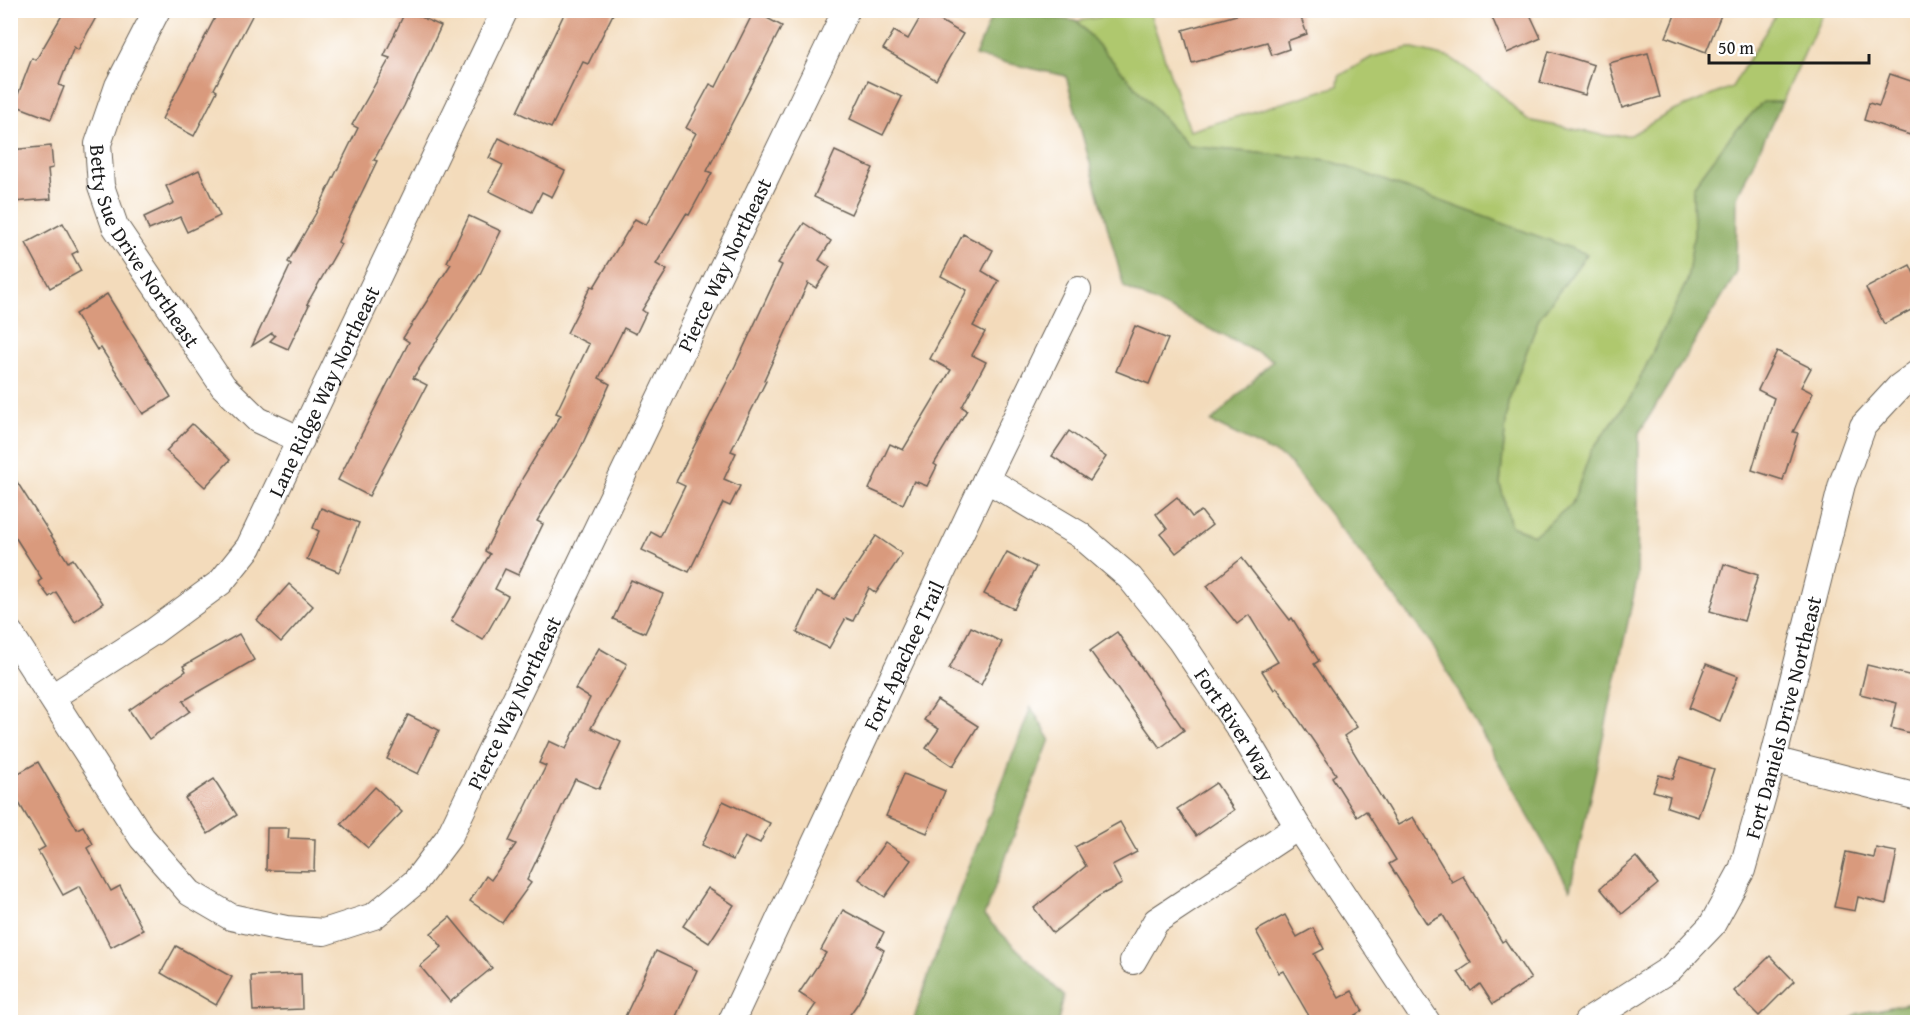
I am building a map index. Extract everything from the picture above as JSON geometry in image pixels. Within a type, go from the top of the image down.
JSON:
[{"type":"street","name":"Betty Sue Drive Northeast","points":[[157,10],[118,86],[98,144],[101,186],[115,226],[223,386],[258,420],[301,440]]},
{"type":"street","name":"Lane Ridge Way Northeast","points":[[52,697],[153,632],[221,582],[249,547],[505,10]]},
{"type":"street","name":"Pierce Way Northeast","points":[[10,633],[142,838],[190,893],[231,917],[286,929],[324,932],[374,916],[415,882],[449,837],[846,10]]},
{"type":"street","name":"Fort Apachee Trail","points":[[730,1023],[986,479],[1078,290]]},
{"type":"street","name":"Fort Daniels Drive Northeast","points":[[1587,1023],[1670,969],[1712,925],[1742,870],[1773,760],[1842,484],[1859,435],[1863,426],[1899,387],[1917,373]]},
{"type":"street","name":"Fort River Way","points":[[986,479],[1080,536],[1130,578],[1180,640],[1237,725],[1298,827],[1427,1023]]},
{"type":"street","points":[[1773,760],[1917,797]]},
{"type":"street","points":[[1133,961],[1156,921],[1298,827]]},
{"type":"green space","points":[[994,10],[1077,21],[1188,146],[1328,160],[1587,254],[1539,318],[1508,402],[1500,484],[1511,526],[1534,535],[1572,504],[1591,451],[1631,397],[1687,281],[1694,234],[1693,187],[1730,137],[1763,102],[1782,102],[1737,197],[1736,274],[1639,433],[1637,580],[1570,890],[1431,643],[1286,459],[1211,422],[1273,360],[1124,287],[1066,76],[975,56]]},
{"type":"green space","points":[[1135,11],[1149,11],[1189,131],[1338,86],[1339,76],[1372,57],[1409,48],[1451,58],[1495,89],[1527,120],[1608,136],[1631,135],[1669,113],[1732,87],[1778,11],[1824,11],[1782,102],[1762,103],[1730,137],[1693,187],[1694,234],[1687,281],[1631,397],[1591,451],[1572,504],[1534,535],[1511,526],[1500,484],[1508,402],[1539,318],[1587,254],[1328,160],[1188,146],[1077,21]]},
{"type":"green space","points":[[1031,707],[1050,739],[984,916],[1064,996],[1058,1022],[913,1022],[955,903]]},
{"type":"green space","points":[[1917,1002],[1917,1022],[1847,1022],[1856,1014]]},
{"type":"building","points":[[65,10],[100,10],[78,50],[74,47],[59,85],[64,87],[51,119],[14,105],[32,58],[36,60]]},
{"type":"building","points":[[219,10],[255,10],[214,89],[217,91],[194,136],[162,119]]},
{"type":"building","points":[[406,10],[441,26],[404,106],[374,160],[377,161],[338,242],[341,244],[307,304],[309,305],[288,349],[270,341],[275,336],[272,333],[252,346],[291,264],[288,262],[316,213],[358,128],[352,125],[390,58],[384,56]]},
{"type":"building","points":[[566,10],[615,10],[588,64],[583,62],[551,128],[517,112]]},
{"type":"building","points":[[1254,10],[1298,10],[1307,34],[1287,41],[1289,49],[1272,55],[1267,42],[1192,63],[1183,30]]},
{"type":"building","points":[[1489,10],[1528,10],[1541,38],[1507,53]]},
{"type":"building","points":[[1677,10],[1723,10],[1706,52],[1666,37]]},
{"type":"building","points":[[754,11],[782,26],[707,171],[712,173],[689,215],[686,214],[656,264],[667,270],[642,310],[646,313],[636,334],[624,328],[599,378],[610,384],[577,456],[537,521],[543,524],[518,575],[505,569],[495,589],[508,596],[483,640],[451,621],[490,554],[485,551],[523,477],[561,415],[556,413],[589,344],[567,333],[591,286],[594,287],[635,219],[646,225],[696,133],[686,128],[710,84],[716,87]]},
{"type":"building","points":[[924,11],[963,34],[936,80],[883,49],[894,31],[908,39]]},
{"type":"building","points":[[1549,51],[1594,65],[1585,95],[1540,82]]},
{"type":"building","points":[[1648,53],[1660,97],[1622,108],[1609,63]]},
{"type":"building","points":[[1890,74],[1917,83],[1917,110],[1910,135],[1864,120],[1869,103],[1879,106]]},
{"type":"building","points":[[868,81],[902,97],[883,135],[850,119]]},
{"type":"building","points":[[499,138],[565,171],[552,197],[542,192],[532,212],[489,191],[503,165],[489,158]]},
{"type":"building","points":[[51,146],[53,168],[48,169],[51,199],[13,202],[10,150]]},
{"type":"building","points":[[835,151],[873,168],[851,214],[814,197]]},
{"type":"building","points":[[199,170],[220,216],[187,232],[180,217],[149,230],[144,217],[174,203],[166,186]]},
{"type":"building","points":[[469,216],[501,231],[480,274],[413,378],[427,385],[369,496],[338,480],[409,342],[403,338],[451,264],[447,262]]},
{"type":"building","points":[[63,223],[78,251],[72,254],[81,271],[50,288],[26,243]]},
{"type":"building","points":[[804,223],[831,241],[819,260],[830,267],[816,288],[808,283],[764,380],[766,381],[731,451],[736,453],[724,479],[740,486],[730,506],[723,503],[689,572],[642,550],[651,532],[660,537],[685,486],[676,482],[735,366],[782,265],[778,263]]},
{"type":"building","points":[[963,234],[993,250],[982,271],[999,281],[973,326],[985,332],[972,355],[986,362],[962,407],[967,410],[934,464],[937,466],[927,486],[914,481],[903,504],[869,489],[890,444],[903,450],[951,370],[930,359],[967,290],[941,276]]},
{"type":"building","points":[[1910,265],[1917,280],[1917,307],[1884,324],[1866,288]]},
{"type":"building","points":[[107,294],[171,397],[143,414],[101,348],[97,350],[75,314]]},
{"type":"building","points":[[1135,326],[1168,339],[1149,384],[1116,371]]},
{"type":"building","points":[[1777,351],[1811,368],[1801,387],[1813,393],[1793,432],[1798,433],[1783,480],[1752,470],[1774,398],[1758,390]]},
{"type":"building","points":[[192,424],[230,460],[205,487],[166,451]]},
{"type":"building","points":[[1069,431],[1106,457],[1090,481],[1052,456]]},
{"type":"building","points":[[10,471],[68,562],[73,559],[103,603],[75,622],[56,592],[49,597],[38,582],[42,579],[10,529]]},
{"type":"building","points":[[1177,497],[1192,517],[1201,511],[1212,525],[1176,553],[1161,534],[1167,529],[1156,514]]},
{"type":"building","points":[[321,508],[359,523],[339,572],[307,559],[319,531],[313,528]]},
{"type":"building","points":[[876,536],[902,554],[876,593],[869,588],[853,621],[846,618],[829,648],[797,633],[817,591],[834,599]]},
{"type":"building","points":[[1007,552],[1036,567],[1014,609],[984,594]]},
{"type":"building","points":[[1242,558],[1290,620],[1292,618],[1319,661],[1314,664],[1357,727],[1344,736],[1398,825],[1413,817],[1452,882],[1463,876],[1502,942],[1505,940],[1531,979],[1493,1004],[1480,984],[1471,991],[1458,972],[1471,963],[1443,915],[1427,924],[1389,864],[1396,860],[1366,811],[1357,817],[1332,777],[1336,774],[1277,688],[1274,690],[1262,671],[1278,662],[1249,615],[1237,624],[1207,586]]},
{"type":"building","points":[[1724,564],[1758,575],[1744,621],[1710,611]]},
{"type":"building","points":[[631,580],[663,594],[645,633],[613,619]]},
{"type":"building","points":[[289,584],[313,606],[281,642],[257,620]]},
{"type":"building","points":[[971,627],[1002,642],[981,685],[949,669]]},
{"type":"building","points":[[1117,632],[1184,730],[1160,748],[1090,651]]},
{"type":"building","points":[[239,634],[254,660],[183,701],[190,711],[149,739],[129,710],[186,671],[183,666]]},
{"type":"building","points":[[599,648],[627,664],[591,728],[621,742],[599,789],[575,779],[527,880],[531,883],[502,923],[470,901],[486,876],[491,880],[516,844],[509,841],[546,766],[539,763],[549,741],[566,749],[590,698],[575,689]]},
{"type":"building","points":[[1706,664],[1738,676],[1720,721],[1689,708]]},
{"type":"building","points":[[1867,665],[1917,677],[1917,721],[1914,734],[1891,728],[1897,703],[1860,694]]},
{"type":"building","points":[[937,700],[978,726],[953,766],[926,748],[939,729],[924,720]]},
{"type":"building","points":[[408,715],[439,730],[418,774],[387,759]]},
{"type":"building","points":[[1680,758],[1714,769],[1698,817],[1667,807],[1670,796],[1653,791],[1659,775],[1673,779]]},
{"type":"building","points":[[38,762],[77,829],[83,826],[93,844],[87,848],[111,891],[120,886],[143,930],[111,947],[80,886],[63,895],[38,851],[45,847],[10,788],[10,778]]},
{"type":"building","points":[[904,774],[945,791],[927,833],[886,816]]},
{"type":"building","points":[[214,779],[237,815],[208,834],[185,798]]},
{"type":"building","points":[[1216,783],[1234,810],[1196,836],[1177,809]]},
{"type":"building","points":[[375,787],[402,812],[368,848],[341,824]]},
{"type":"building","points":[[723,801],[770,823],[760,843],[745,836],[733,860],[702,845]]},
{"type":"building","points":[[1120,822],[1137,852],[1112,865],[1122,884],[1099,896],[1053,933],[1034,908],[1086,866],[1075,847]]},
{"type":"building","points":[[267,828],[289,828],[288,838],[315,839],[314,871],[266,870]]},
{"type":"building","points":[[885,842],[911,860],[885,897],[859,879]]},
{"type":"building","points":[[1876,848],[1897,852],[1886,904],[1858,897],[1855,911],[1834,907],[1846,852],[1874,858]]},
{"type":"building","points":[[1636,857],[1658,884],[1622,914],[1600,888]]},
{"type":"building","points":[[708,888],[734,905],[709,943],[683,926]]},
{"type":"building","points":[[843,910],[884,932],[877,946],[884,950],[858,1003],[844,1023],[803,1023],[816,1004],[799,993],[826,953],[821,950]]},
{"type":"building","points":[[1285,915],[1297,937],[1313,928],[1324,949],[1314,954],[1339,998],[1352,991],[1363,1011],[1342,1023],[1313,1023],[1283,971],[1279,973],[1256,931]]},
{"type":"building","points":[[450,917],[492,968],[450,1002],[420,966],[442,947],[431,933]]},
{"type":"building","points":[[176,946],[232,977],[216,1005],[161,973]]},
{"type":"building","points":[[656,951],[697,970],[673,1023],[622,1023]]},
{"type":"building","points":[[1770,956],[1794,981],[1759,1016],[1734,991]]},
{"type":"building","points":[[301,974],[302,1009],[253,1011],[251,976]]}]
